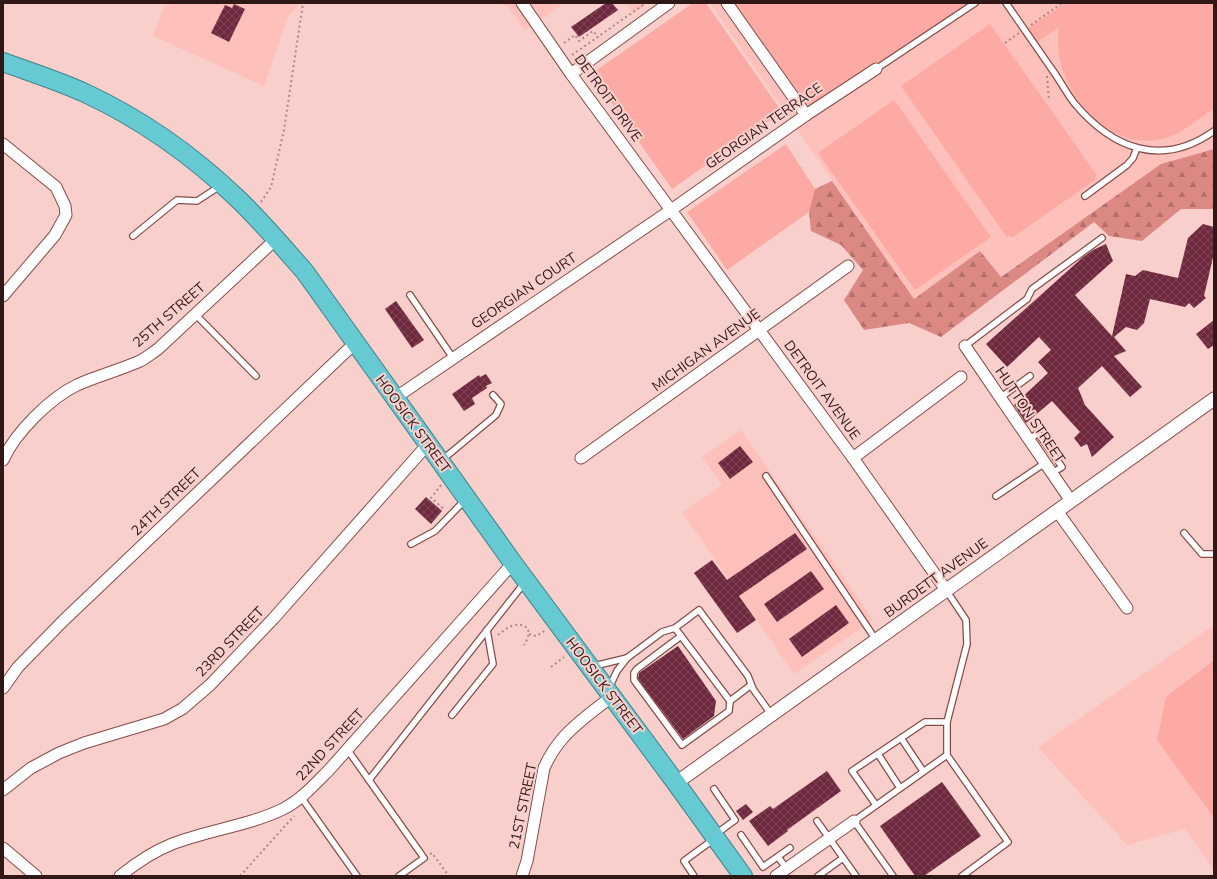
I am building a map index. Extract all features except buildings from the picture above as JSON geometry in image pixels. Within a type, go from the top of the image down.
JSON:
[{"type":"highway","name":"HOOSICK STREET","points":[[3,62],[85,93],[128,116],[168,141],[222,184],[276,238],[305,272],[526,581],[715,837],[737,871]]},
{"type":"street","name":"DETROIT DRIVE","points":[[522,3],[571,74],[671,210]]},
{"type":"street","points":[[571,74],[669,3]]},
{"type":"street","points":[[727,3],[806,115]]},
{"type":"street","name":"GEORGIAN TERRACE","points":[[671,210],[806,115],[876,69]]},
{"type":"street","points":[[3,144],[56,187],[65,206],[66,215],[61,226],[3,296]]},
{"type":"street","name":"DETROIT AVENUE","points":[[671,210],[853,458],[946,590]]},
{"type":"street","name":"GEORGIAN COURT","points":[[395,398],[671,210]]},
{"type":"street","name":"25TH STREET","points":[[3,460],[13,442],[31,421],[62,393],[77,385],[141,360],[158,349],[276,238]]},
{"type":"street","name":"MICHIGAN AVENUE","points":[[581,458],[848,266]]},
{"type":"street","name":"24TH STREET","points":[[3,688],[18,667],[64,620],[355,343]]},
{"type":"street","name":"HUTTON STREET","points":[[965,346],[1071,501]]},
{"type":"street","points":[[853,458],[961,377]]},
{"type":"street","name":"BURDETT AVENUE","points":[[676,783],[1214,399]]},
{"type":"street","name":"23RD STREET","points":[[4,789],[31,768],[59,753],[84,743],[164,719],[182,709],[210,685],[273,619],[428,444]]},
{"type":"street","points":[[1057,511],[1127,608]]},
{"type":"street","name":"22ND STREET","points":[[120,876],[140,860],[172,844],[248,822],[304,800],[311,789],[513,563]]},
{"type":"street","name":"21ST STREET","points":[[522,876],[527,861],[544,768],[551,754],[562,739],[609,694]]},
{"type":"street","points":[[776,876],[854,821]]},
{"type":"street","points":[[3,848],[36,876]]},
{"type":"lane","points":[[876,69],[975,3]]},
{"type":"lane","points":[[1006,3],[1075,103],[1087,116],[1114,138],[1137,148],[1157,151],[1176,150],[1191,145],[1214,131]]},
{"type":"lane","points":[[1085,196],[1126,165],[1133,158],[1137,148]]},
{"type":"lane","points":[[133,236],[177,200],[197,201],[222,184]]},
{"type":"lane","points":[[965,346],[1027,299],[1032,288],[1102,238]]},
{"type":"lane","points":[[410,295],[453,358]]},
{"type":"lane","points":[[195,314],[256,376]]},
{"type":"lane","points":[[1000,398],[1030,376]]},
{"type":"lane","points":[[440,461],[496,415],[501,404],[493,394]]},
{"type":"lane","points":[[1029,440],[1038,433],[1062,467],[1052,474]]},
{"type":"lane","points":[[996,496],[1044,463]]},
{"type":"lane","points":[[766,476],[876,640]]},
{"type":"lane","points":[[411,544],[435,531],[467,498]]},
{"type":"lane","points":[[1184,533],[1202,554],[1214,554]]},
{"type":"lane","points":[[369,780],[526,581]]},
{"type":"lane","points":[[946,590],[966,620],[967,644],[947,722],[946,754],[1008,842],[962,876]]},
{"type":"lane","points":[[609,694],[617,671],[627,658],[662,632],[675,628],[699,610],[748,676],[771,715]]},
{"type":"lane","points":[[675,628],[730,701],[730,711],[682,745],[634,680],[634,673],[637,669],[681,636]]},
{"type":"lane","points":[[452,715],[493,664],[487,630]]},
{"type":"lane","points":[[590,667],[627,658]]},
{"type":"lane","points":[[730,701],[752,685]]},
{"type":"lane","points":[[876,805],[852,771],[925,722],[947,722]]},
{"type":"lane","points":[[901,738],[923,771]]},
{"type":"lane","points":[[347,749],[424,858],[398,876]]},
{"type":"lane","points":[[878,754],[900,788]]},
{"type":"lane","points":[[893,876],[854,821],[946,754]]},
{"type":"lane","points":[[694,876],[684,861],[735,820],[714,789]]},
{"type":"lane","points":[[304,800],[357,876]]},
{"type":"lane","points":[[817,820],[856,876]]},
{"type":"lane","points":[[741,835],[763,867],[790,848]]},
{"type":"lane","points":[[778,857],[787,868]]},
{"type":"lane","points":[[818,876],[843,858]]},
{"type":"path","points":[[253,214],[271,187],[273,180],[284,130],[303,3]]},
{"type":"path","points":[[568,50],[572,56],[646,3]]},
{"type":"path","points":[[1005,43],[1062,3]]},
{"type":"path","points":[[560,38],[564,44],[575,35],[579,40],[593,31],[598,37]]},
{"type":"path","points":[[1044,58],[1049,101]]},
{"type":"path","points":[[441,485],[431,498],[451,515]]},
{"type":"path","points":[[498,635],[506,628],[515,625],[528,629],[530,634],[536,636],[546,630]]},
{"type":"path","points":[[524,644],[530,634]]},
{"type":"path","points":[[551,667],[565,656]]},
{"type":"path","points":[[240,876],[304,800]]},
{"type":"path","points":[[424,858],[432,853],[449,876]]},
{"type":"shaded area","points":[[165,3],[301,3],[288,16],[264,86],[153,36]]},
{"type":"shaded area","points":[[491,3],[564,3],[525,31],[508,6]]},
{"type":"shaded area","points":[[626,3],[648,3],[633,13]]},
{"type":"shaded area","points":[[693,3],[706,3],[782,112],[672,189],[591,74]]},
{"type":"shaded area","points":[[710,3],[1214,3],[1214,149],[1161,164],[1000,277],[980,251],[914,299]]},
{"type":"shaded area","points":[[727,3],[975,3],[806,115]]},
{"type":"shaded area","points":[[1065,3],[1214,3],[1214,108],[1183,130],[1162,139],[1140,140],[1120,135],[1101,124],[1085,108],[1072,90],[1063,69],[1058,48],[1059,27],[1037,42],[1027,29]]},
{"type":"shaded area","points":[[990,24],[1096,174],[1095,180],[1013,237],[1006,236],[901,86]]},
{"type":"shaded area","points":[[894,100],[991,237],[915,290],[818,153]]},
{"type":"shaded area","points":[[786,144],[815,189],[809,212],[727,270],[687,212]]},
{"type":"shaded area","points":[[741,430],[873,620],[794,674],[682,512],[722,485],[702,457]]},
{"type":"shaded area","points":[[1214,625],[1214,870],[1185,829],[1127,845],[1038,747]]},
{"type":"shaded area","points":[[1214,660],[1214,818],[1157,740],[1166,697]]},
{"type":"green space","points":[[1214,149],[1214,209],[1181,209],[1142,241],[1109,236],[1094,222],[941,337],[909,323],[864,330],[844,300],[863,270],[841,245],[811,231],[809,212],[815,189],[832,181],[914,299],[980,251],[1001,277],[1161,164]]}]
